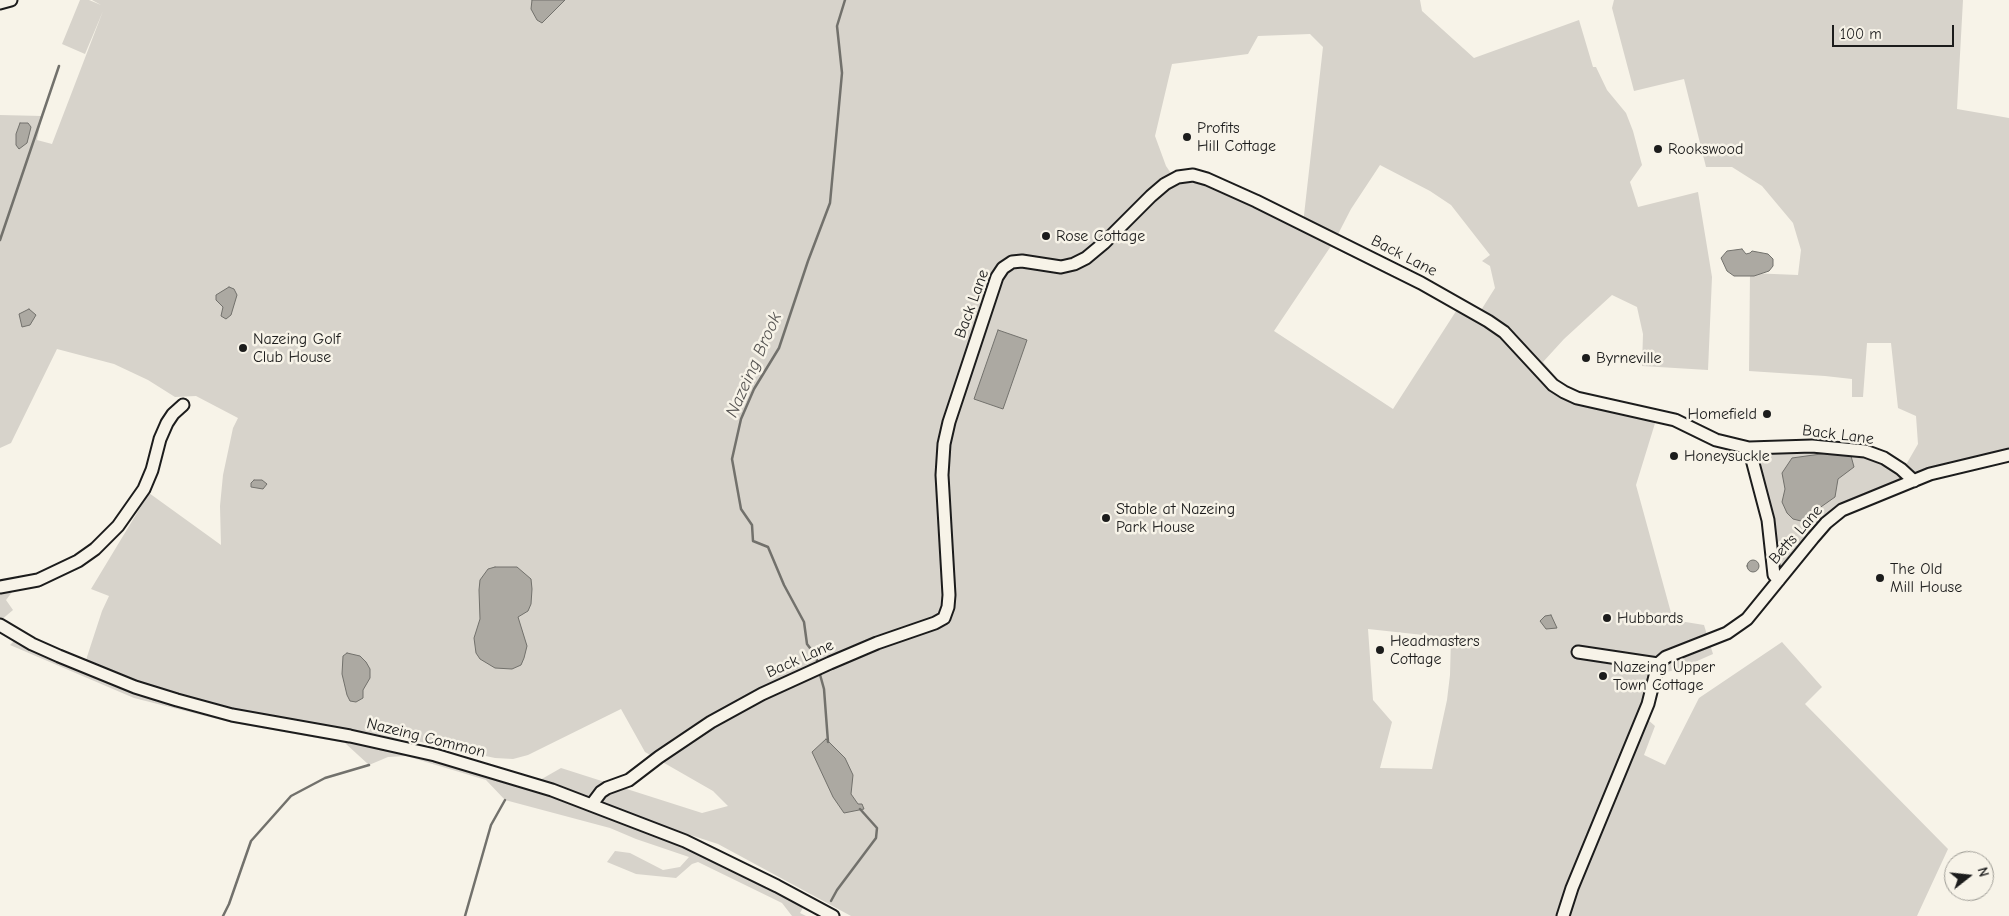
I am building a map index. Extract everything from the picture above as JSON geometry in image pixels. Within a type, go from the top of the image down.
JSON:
[{"type":"street","points":[[0,3],[11,0]]},
{"type":"street","name":"Back Lane","points":[[592,804],[601,792],[607,788],[629,780],[711,722],[762,694],[877,643],[935,623],[944,618],[948,607],[949,595],[942,475],[944,444],[949,422],[997,277],[1003,268],[1012,262],[1022,261],[1061,267],[1074,264],[1086,258],[1104,243],[1151,196],[1165,184],[1178,177],[1193,176],[1207,179],[1421,282],[1488,320],[1504,332],[1553,385],[1564,392],[1599,404],[1675,420],[1716,440],[1749,448],[1803,446],[1865,451],[1884,458],[1901,469],[1914,481]]},
{"type":"street","points":[[0,587],[38,580],[78,561],[95,549],[118,526],[144,488],[152,470],[160,439],[167,423],[173,414],[183,406]]},
{"type":"street","points":[[1749,448],[1768,520],[1774,575],[1779,580]]},
{"type":"street","name":"Betts Lane","points":[[1658,664],[1666,658],[1718,637],[1740,625],[1754,611],[1813,538],[1842,510],[1952,468],[2009,454]]},
{"type":"street","name":"Nazeing Common","points":[[0,626],[50,652],[135,687],[177,700],[232,715],[350,736],[435,755],[592,804],[676,837],[734,864],[834,916]]},
{"type":"street","points":[[1564,916],[1572,888],[1648,704],[1658,664],[1578,652]]},
{"type":"shaded area","points":[[80,0],[89,0],[101,5],[92,0],[1420,0],[1422,11],[1474,58],[1579,20],[1593,67],[1596,67],[1607,90],[1626,113],[1633,131],[1642,165],[1630,182],[1638,207],[1698,192],[1712,277],[1708,370],[1642,366],[1643,334],[1637,307],[1612,295],[1564,339],[1543,362],[1563,385],[1557,392],[1656,420],[1636,485],[1673,620],[1704,625],[1713,654],[1679,669],[1650,676],[1640,713],[1655,726],[1644,755],[1665,765],[1699,698],[1782,642],[1822,687],[1805,704],[1948,849],[1944,851],[1944,858],[1917,916],[851,916],[718,844],[533,784],[561,768],[702,813],[728,806],[713,791],[645,752],[621,709],[528,755],[513,759],[495,758],[384,734],[512,777],[564,802],[694,850],[804,906],[800,913],[806,916],[792,916],[782,903],[698,862],[692,864],[676,878],[636,874],[607,862],[615,851],[630,853],[663,870],[680,867],[689,857],[610,828],[505,800],[486,780],[406,756],[388,757],[369,765],[345,743],[233,723],[134,698],[10,645],[16,639],[84,666],[102,611],[109,596],[91,589],[149,493],[221,545],[220,506],[223,475],[233,428],[238,418],[196,396],[175,397],[148,380],[114,364],[57,349],[11,443],[0,448],[0,115],[42,116],[37,140],[52,144],[103,11],[85,54],[62,44]],"holes":[[[1310,34],[1323,47],[1303,224],[1194,179],[1177,182],[1166,166],[1155,136],[1172,64],[1248,54],[1258,36]],[[1380,165],[1430,191],[1451,205],[1490,255],[1482,261],[1490,266],[1495,288],[1478,315],[1460,305],[1393,409],[1274,331],[1335,240],[1351,209]],[[998,330],[1026,340],[1003,409],[975,399]],[[1368,629],[1451,638],[1447,700],[1432,769],[1380,768],[1392,722],[1373,700]]]},
{"type":"shaded area","points":[[532,0],[565,0],[542,23],[537,20],[531,9]]},
{"type":"shaded area","points":[[1614,0],[1963,0],[1957,109],[2009,118],[2009,455],[1995,457],[1843,510],[1779,580],[1769,550],[1763,514],[1745,444],[1851,448],[1901,468],[1907,463],[1918,444],[1916,416],[1898,408],[1891,343],[1867,343],[1863,397],[1852,397],[1852,379],[1749,371],[1750,273],[1798,275],[1801,250],[1793,223],[1762,186],[1732,167],[1706,167],[1684,79],[1634,91],[1612,8]]},
{"type":"shaded area","points":[[20,123],[28,123],[31,127],[27,143],[19,149],[16,145],[16,134]]},
{"type":"shaded area","points":[[1742,249],[1746,254],[1752,251],[1768,254],[1773,259],[1773,266],[1769,271],[1754,276],[1734,276],[1727,271],[1721,258],[1727,251]]},
{"type":"shaded area","points":[[229,287],[234,289],[237,295],[231,315],[226,319],[221,316],[223,307],[216,300],[216,295]]},
{"type":"shaded area","points":[[29,309],[36,315],[30,325],[22,327],[19,314]]},
{"type":"shaded area","points":[[998,330],[1027,340],[1003,409],[974,399]]},
{"type":"shaded area","points":[[1828,453],[1851,456],[1854,467],[1838,479],[1835,497],[1801,521],[1793,519],[1787,513],[1782,502],[1785,489],[1782,473],[1792,458]]},
{"type":"shaded area","points":[[254,480],[262,480],[267,484],[263,489],[251,487],[251,483]]},
{"type":"shaded area","points":[[1751,560],[1755,560],[1759,566],[1755,572],[1751,572],[1747,568],[1747,564]]},
{"type":"shaded area","points":[[495,567],[517,567],[531,579],[531,604],[528,611],[518,617],[527,646],[521,665],[512,669],[495,668],[480,659],[476,653],[474,638],[480,619],[480,580],[488,569]]},
{"type":"shaded area","points":[[16,587],[6,600],[13,610],[0,621],[0,589]]},
{"type":"shaded area","points":[[1551,615],[1557,628],[1546,629],[1540,621],[1545,616]]},
{"type":"shaded area","points":[[347,653],[360,656],[370,669],[370,678],[363,690],[363,698],[356,702],[350,701],[347,695],[342,674],[343,656]]},
{"type":"shaded area","points":[[826,739],[845,758],[853,775],[851,794],[858,804],[862,804],[864,809],[844,813],[833,797],[812,752]]},
{"type":"waterway","name":"Nazeing Brook","points":[[818,665],[816,656],[807,644],[804,622],[784,585],[768,547],[753,541],[752,525],[741,509],[732,459],[741,419],[754,389],[779,348],[808,261],[830,203],[842,73],[837,26],[845,0]]},
{"type":"waterway","points":[[0,240],[59,66]]},
{"type":"waterway","name":"Nazeing Brook","points":[[819,671],[824,689],[828,742]]},
{"type":"waterway","points":[[223,916],[251,841],[291,796],[325,778],[369,765]]},
{"type":"waterway","points":[[465,916],[491,825],[505,800]]},
{"type":"waterway","name":"Nazeing Brook","points":[[831,901],[837,890],[876,838],[877,828],[860,809]]},
{"type":"place","name":"Profits Hill Cottage","points":[[1187,137]]},
{"type":"place","name":"Rookswood","points":[[1658,149]]},
{"type":"place","name":"Rose Cottage","points":[[1046,236]]},
{"type":"place","name":"Nazeing Golf Club House","points":[[243,348]]},
{"type":"place","name":"Byrneville","points":[[1586,358]]},
{"type":"place","name":"Homefield","points":[[1767,414]]},
{"type":"place","name":"Honeysuckle","points":[[1674,456]]},
{"type":"place","name":"Stable at Nazeing Park House","points":[[1106,518]]},
{"type":"place","name":"The Old Mill House","points":[[1880,578]]},
{"type":"place","name":"Hubbards","points":[[1607,618]]},
{"type":"place","name":"Headmasters Cottage","points":[[1380,650]]},
{"type":"place","name":"Nazeing Upper Town Cottage","points":[[1603,676]]}]
